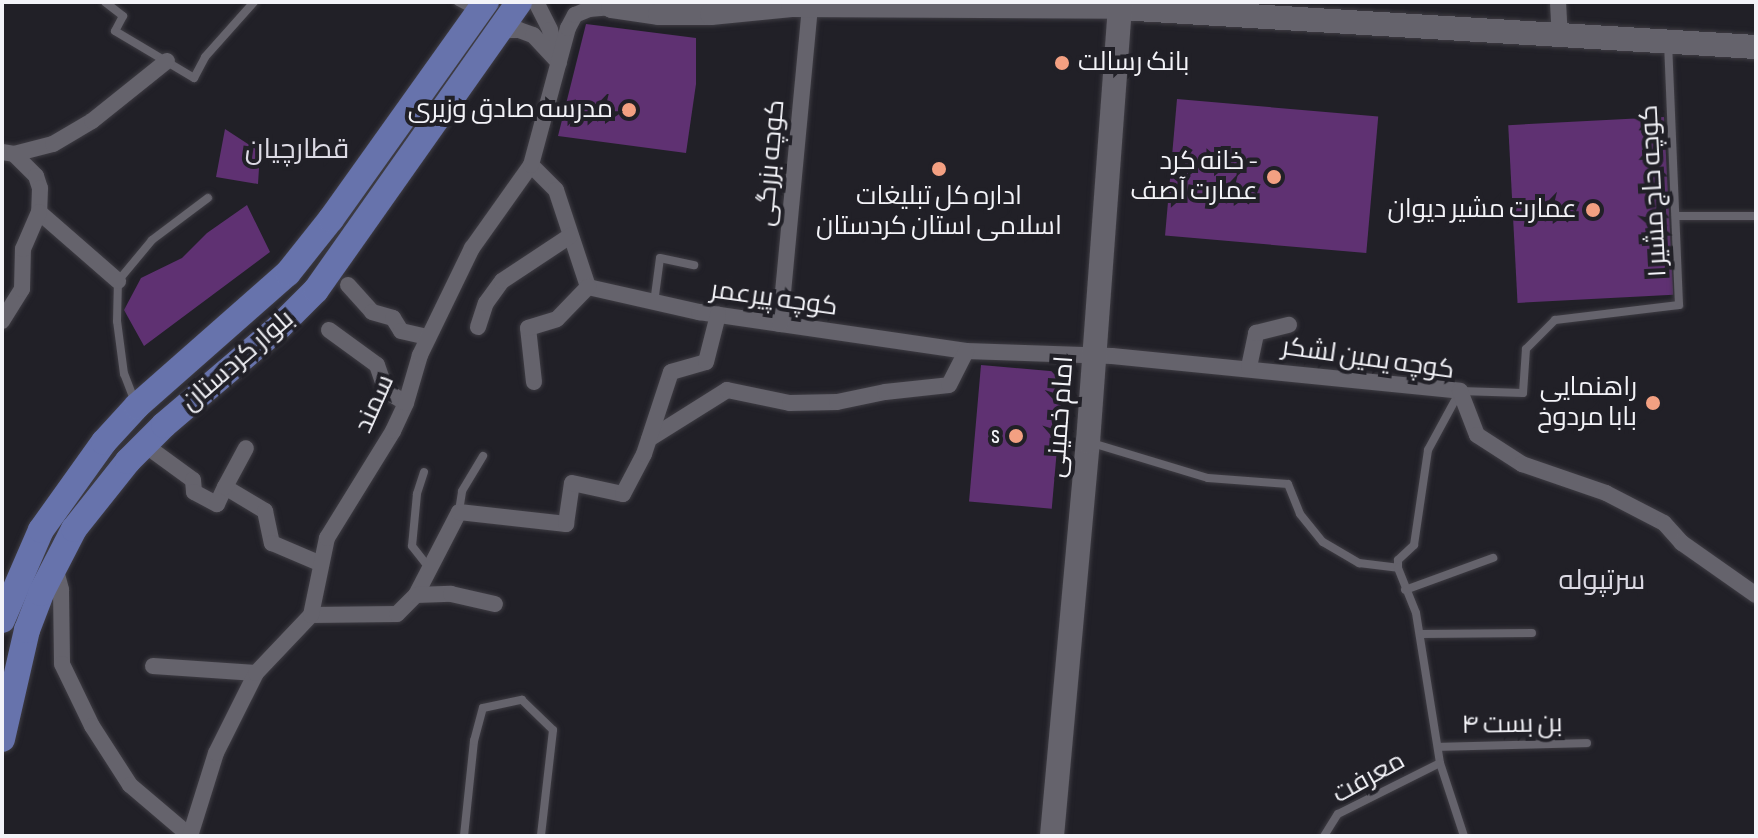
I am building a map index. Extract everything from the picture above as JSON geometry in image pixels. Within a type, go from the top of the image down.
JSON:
[{"type":"main road","name":"بلوار کردستان","points":[[2,739],[27,630],[74,529],[145,445],[279,327],[316,290],[519,2]]},
{"type":"main road","name":"بلوار کردستان","points":[[2,620],[41,530],[104,442],[137,406],[288,273],[341,206],[474,5]]},
{"type":"main road","points":[[1120,5],[1756,47]]},
{"type":"main road","name":"امام خمینی","points":[[1052,836],[1088,442],[1120,5]]},
{"type":"street","points":[[536,2],[550,30],[559,63]]},
{"type":"street","points":[[1558,2],[1560,35]]},
{"type":"street","points":[[607,5],[659,14],[711,14],[798,5],[1120,5]]},
{"type":"street","name":"سمند","points":[[311,615],[319,563],[327,538],[393,431],[406,403],[428,337],[472,248],[531,165],[568,28],[575,15],[607,5]]},
{"type":"street","name":"کوچه بزرگی","points":[[780,324],[798,5]]},
{"type":"street","points":[[501,30],[519,30],[533,35],[559,63]]},
{"type":"street","points":[[8,153],[53,144],[92,121],[167,61]]},
{"type":"street","points":[[2,321],[22,289],[23,249],[39,212],[40,188],[36,176],[8,153]]},
{"type":"street","points":[[531,165],[556,190],[588,287],[557,319],[528,328],[534,382]]},
{"type":"street","points":[[39,212],[118,281]]},
{"type":"street","points":[[478,327],[486,303],[502,281],[570,236]]},
{"type":"street","points":[[348,285],[372,312],[393,318],[401,331],[428,337]]},
{"type":"street","name":"کوچه پیرعمر","points":[[588,287],[654,304],[718,315],[966,351],[1094,355]]},
{"type":"street","points":[[55,567],[61,590],[62,664],[92,726],[130,785],[190,836],[216,753],[256,673],[311,615],[397,614],[416,595],[459,512],[566,524],[572,483],[623,494],[649,439],[671,372],[706,362],[718,315]]},
{"type":"street","points":[[1249,367],[1256,333],[1289,325]]},
{"type":"street","points":[[329,330],[377,365],[386,391],[406,403]]},
{"type":"street","points":[[649,439],[727,390],[790,403],[837,402],[885,392],[949,385],[966,351]]},
{"type":"street","name":"کوچه یمین لشکر","points":[[1094,355],[1249,367],[1460,391],[1477,435],[1522,464],[1606,493],[1664,523],[1682,543],[1756,595]]},
{"type":"street","points":[[145,445],[193,480],[194,492],[217,504],[246,448]]},
{"type":"street","points":[[225,487],[265,511],[272,543],[319,563]]},
{"type":"street","points":[[416,595],[451,594],[495,604]]},
{"type":"street","points":[[153,666],[256,673]]},
{"type":"lane","points":[[105,2],[123,16],[115,31],[194,78],[205,57],[254,2]]},
{"type":"lane","name":"کوچه حاج مشیر ۱","points":[[1460,391],[1523,393],[1526,349],[1555,320],[1679,305],[1668,42]]},
{"type":"lane","points":[[137,406],[124,374],[117,321],[118,281],[152,240],[208,198]]},
{"type":"lane","points":[[1676,216],[1756,216]]},
{"type":"lane","points":[[654,304],[660,258],[694,265]]},
{"type":"lane","points":[[1460,391],[1428,450],[1414,545],[1398,560],[1398,568],[1421,634],[1440,763],[1464,836]]},
{"type":"lane","points":[[1088,442],[1208,478],[1288,484],[1300,514],[1323,542],[1359,563],[1398,568]]},
{"type":"lane","points":[[459,512],[462,491],[483,456]]},
{"type":"lane","points":[[424,472],[417,494],[412,546],[430,569]]},
{"type":"lane","points":[[1405,590],[1493,558]]},
{"type":"lane","points":[[1421,634],[1532,633]]},
{"type":"lane","points":[[464,836],[474,741],[483,708],[522,700],[553,730],[541,836]]},
{"type":"lane","name":"بن بست ۴","points":[[1438,747],[1587,743]]},
{"type":"lane","name":"معرفت","points":[[1324,836],[1338,814],[1440,763]]},
{"type":"building","name":"مدرسه صادق وزیری","points":[[586,24],[696,38],[696,84],[686,153],[558,136]]},
{"type":"building","name":"خانه کرد - عمارت آصف","points":[[1177,99],[1378,117],[1366,253],[1165,235]]},
{"type":"building","name":"عمارت مشیر دیوان","points":[[1664,117],[1673,295],[1518,303],[1508,125]]},
{"type":"building","points":[[225,129],[260,152],[258,184],[216,177]]},
{"type":"building","points":[[247,205],[270,252],[144,346],[124,310],[141,278],[182,258],[207,233]]},
{"type":"building","name":"s","points":[[981,365],[1064,372],[1052,509],[969,501]]},
{"type":"place","name":"بانک رسالت","points":[[1062,63]]},
{"type":"place","name":"مدرسه صادق وزیری","points":[[629,110]]},
{"type":"place","name":"اداره کل تبلیغات اسلامی استان کردستان","points":[[939,169]]},
{"type":"place","name":"خانه کرد - عمارت آصف","points":[[1274,177]]},
{"type":"place","name":"عمارت مشیر دیوان","points":[[1593,210]]},
{"type":"place","name":"راهنمایی بابا مردوخ","points":[[1653,403]]},
{"type":"place","name":"s","points":[[1016,436]]},
{"type":"district","name":"قطارچیان","points":[[297,150]]},
{"type":"district","name":"سرتپوله","points":[[1602,581]]}]
